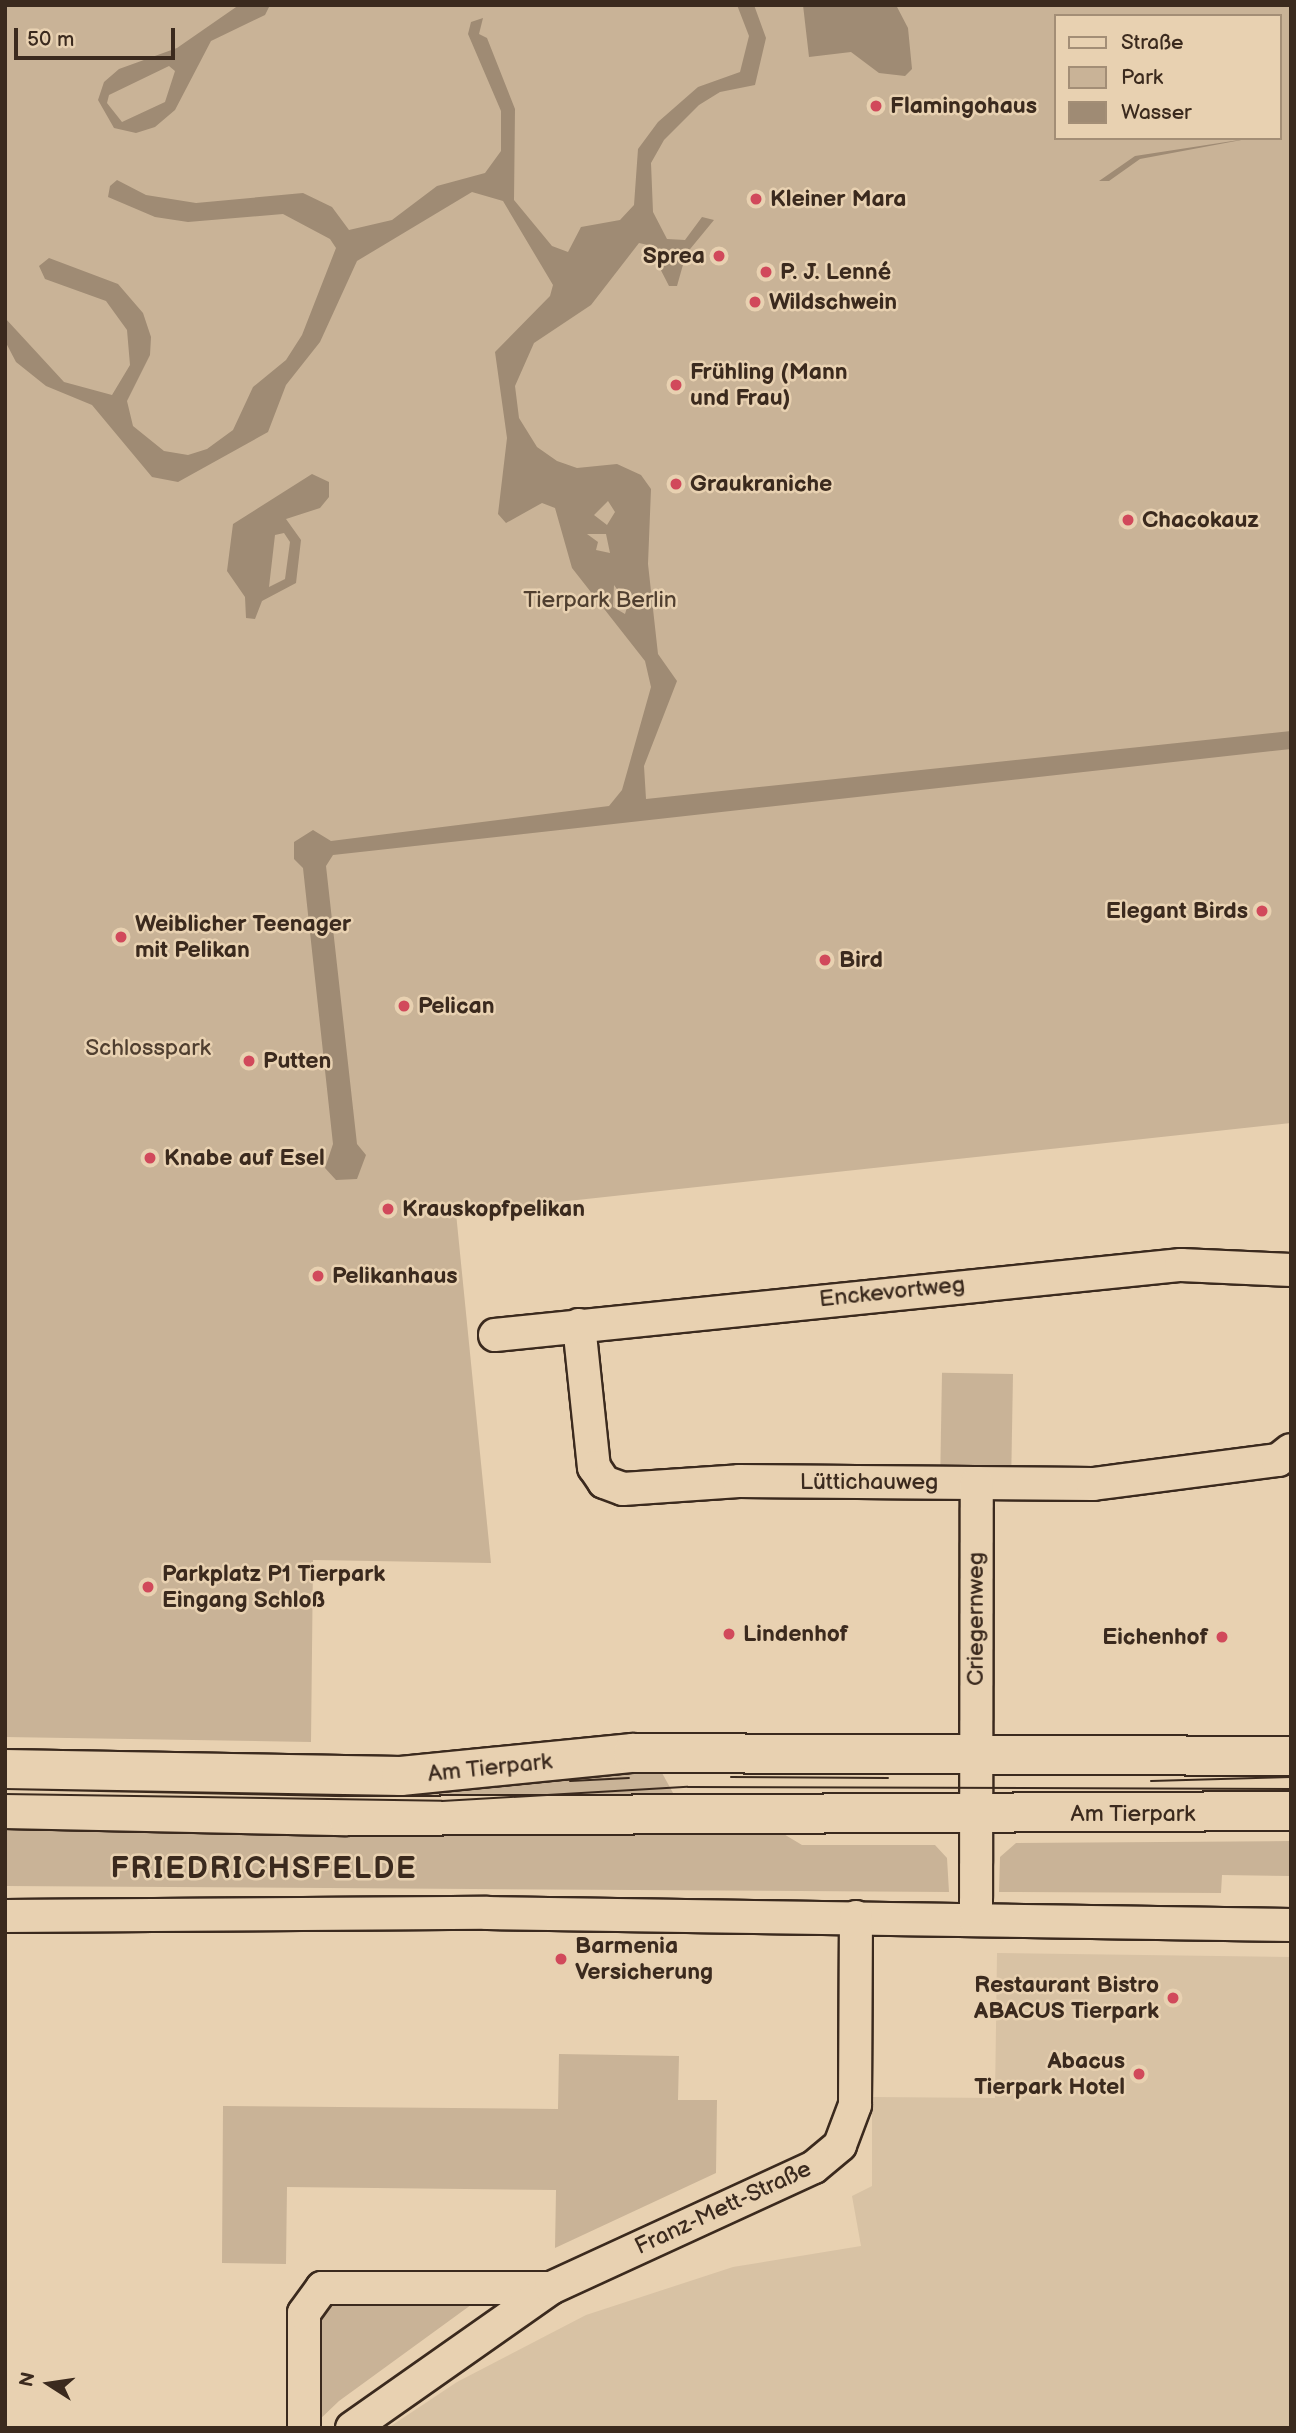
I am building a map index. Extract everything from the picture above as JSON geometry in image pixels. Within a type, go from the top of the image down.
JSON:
[{"type":"main road","name":"Am Tierpark","points":[[5,1769],[401,1776],[633,1753],[1291,1756]]},
{"type":"main road","name":"Am Tierpark","points":[[5,1809],[347,1816],[1291,1811]]},
{"type":"street","name":"Enckevortweg","points":[[495,1335],[1181,1265],[1291,1270]]},
{"type":"street","name":"Lüttichauweg","points":[[579,1325],[594,1467],[604,1482],[623,1489],[739,1481],[977,1483],[1151,1480],[1278,1460],[1291,1450]]},
{"type":"street","name":"Criegernweg","points":[[975,1755],[977,1483]]},
{"type":"street","points":[[975,1755],[976,1920]]},
{"type":"street","points":[[5,1916],[268,1911],[1291,1925]]},
{"type":"street","name":"Franz-Mett-Straße","points":[[352,2428],[551,2288],[814,2167],[839,2145],[855,2105],[856,1917]]},
{"type":"street","name":"Franz-Mett-Straße","points":[[304,2428],[304,2313],[321,2288],[551,2288]]},
{"type":"shaded area","points":[[997,1953],[1291,1957],[1291,2428],[388,2428],[457,2382],[586,2315],[733,2267],[861,2246],[852,2196],[872,2186],[872,2097],[995,2098]]},
{"type":"green space","name":"Tierpark Berlin","points":[[5,5],[1291,5],[1291,1123],[456,1213],[491,1563],[313,1560],[311,1742],[5,1737]]},
{"type":"green space","points":[[942,1373],[1013,1374],[1011,1471],[940,1470]]},
{"type":"green space","points":[[656,1762],[678,1802],[5,1801],[5,1779]]},
{"type":"green space","points":[[5,1824],[777,1830],[802,1845],[935,1845],[947,1858],[949,1892],[5,1886]]},
{"type":"green space","points":[[1291,1841],[1291,1876],[1222,1875],[1221,1893],[999,1892],[1000,1857],[1016,1843]]},
{"type":"green space","points":[[559,2054],[679,2056],[678,2100],[717,2100],[716,2173],[555,2248],[556,2190],[287,2187],[286,2264],[222,2263],[223,2106],[558,2109]]},
{"type":"green space","points":[[486,2294],[339,2401],[316,2423],[317,2306],[323,2300]]},
{"type":"water","points":[[239,5],[270,5],[265,15],[211,41],[175,110],[155,127],[136,133],[114,128],[98,100],[104,82],[119,69],[177,48]],"holes":[[[169,66],[175,71],[165,102],[122,122],[107,103],[109,95]]]},
{"type":"water","points":[[737,5],[754,5],[766,38],[755,85],[720,92],[699,105],[664,140],[651,163],[653,212],[667,239],[685,240],[702,217],[714,220],[686,254],[677,286],[669,286],[648,245],[639,243],[591,305],[534,343],[515,386],[519,418],[537,447],[557,461],[577,468],[617,464],[641,475],[651,489],[648,564],[658,654],[677,681],[644,766],[646,799],[1291,731],[1291,749],[333,855],[326,866],[357,1144],[366,1155],[357,1179],[336,1180],[325,1168],[333,1144],[303,868],[294,859],[294,842],[313,830],[331,841],[609,806],[622,790],[651,687],[645,661],[572,568],[555,508],[542,503],[506,523],[498,514],[507,438],[495,352],[550,296],[553,285],[503,201],[472,192],[357,261],[320,342],[286,385],[268,432],[178,482],[152,477],[92,405],[46,386],[16,362],[5,341],[5,318],[64,382],[112,395],[130,365],[127,330],[106,301],[45,279],[39,266],[49,258],[118,284],[143,313],[151,337],[150,355],[127,401],[133,426],[164,451],[188,455],[207,449],[233,430],[253,387],[286,360],[302,335],[336,248],[330,239],[283,214],[188,222],[155,217],[108,197],[110,186],[117,180],[146,195],[196,203],[303,193],[332,207],[349,230],[392,220],[437,186],[485,173],[501,151],[501,111],[468,34],[471,22],[483,18],[479,34],[487,38],[515,109],[514,200],[552,246],[568,252],[581,227],[620,220],[634,205],[638,149],[658,122],[698,87],[740,72],[749,36]],"holes":[[[608,501],[615,512],[607,525],[594,515]],[[587,534],[606,534],[610,553],[596,550],[598,542]],[[614,585],[628,604],[625,614],[613,607]]]},
{"type":"water","points":[[803,5],[896,5],[908,28],[912,69],[905,76],[879,73],[851,52],[809,57]]},
{"type":"water","points":[[1241,140],[1140,159],[1109,181],[1099,181],[1135,156]]},
{"type":"water","points":[[312,474],[329,482],[329,497],[320,508],[286,519],[301,540],[296,583],[262,601],[255,619],[246,618],[245,597],[227,571],[233,524]],"holes":[[[284,533],[290,542],[285,579],[269,587],[275,535]]]},
{"type":"tram line","points":[[731,1777],[888,1778]]},
{"type":"tram line","points":[[1151,1781],[1291,1777]]},
{"type":"tram line","points":[[570,1781],[629,1778]]},
{"type":"tram line","points":[[5,1794],[442,1801],[688,1787],[1291,1789]]},
{"type":"place","name":"Flamingohaus","points":[[876,106]]},
{"type":"place","name":"Kleiner Mara","points":[[756,199]]},
{"type":"place","name":"Sprea","points":[[719,256]]},
{"type":"place","name":"P. J. Lenné","points":[[766,272]]},
{"type":"place","name":"Wildschwein","points":[[755,302]]},
{"type":"place","name":"Frühling (Mann und Frau)","points":[[676,385]]},
{"type":"place","name":"Graukraniche","points":[[676,484]]},
{"type":"place","name":"Chacokauz","points":[[1128,520]]},
{"type":"place","name":"Elegant Birds","points":[[1262,911]]},
{"type":"place","name":"Weiblicher Teenager mit Pelikan","points":[[121,937]]},
{"type":"place","name":"Bird","points":[[825,960]]},
{"type":"place","name":"Pelican","points":[[404,1006]]},
{"type":"place","name":"Putten","points":[[249,1061]]},
{"type":"place","name":"Knabe auf Esel","points":[[150,1158]]},
{"type":"place","name":"Krauskopfpelikan","points":[[388,1209]]},
{"type":"place","name":"Pelikanhaus","points":[[318,1276]]},
{"type":"place","name":"Parkplatz P1 Tierpark Eingang Schloß","points":[[148,1587]]},
{"type":"place","name":"Lindenhof","points":[[729,1634]]},
{"type":"place","name":"Eichenhof","points":[[1222,1637]]},
{"type":"place","name":"Barmenia Versicherung","points":[[561,1959]]},
{"type":"place","name":"Restaurant Bistro ABACUS Tierpark","points":[[1173,1998]]},
{"type":"place","name":"Abacus Tierpark Hotel","points":[[1139,2074]]},
{"type":"district","name":"FRIEDRICHSFELDE","points":[[264,1869]]},
{"type":"park label","name":"Schlosspark","points":[[148,1048]]}]
